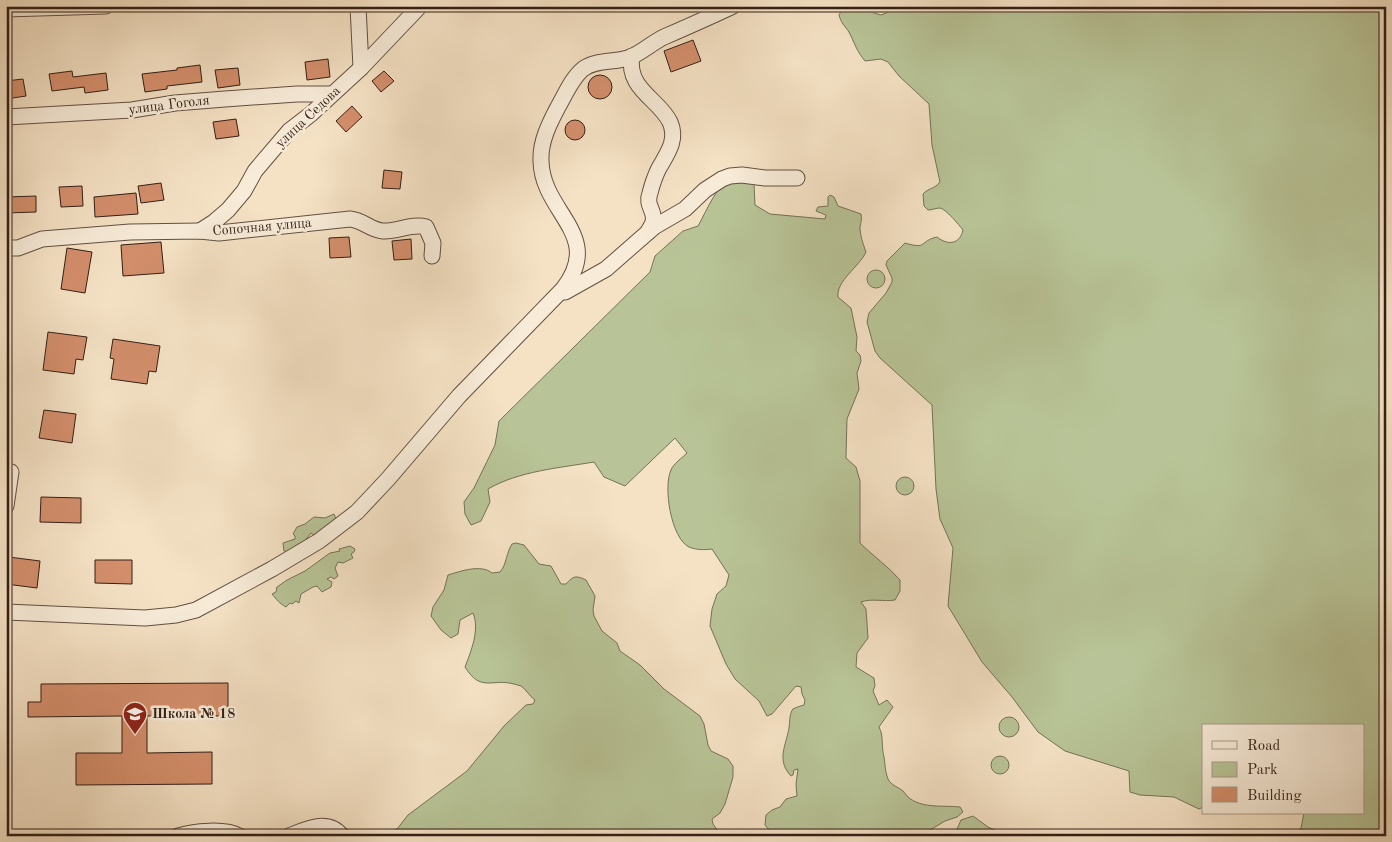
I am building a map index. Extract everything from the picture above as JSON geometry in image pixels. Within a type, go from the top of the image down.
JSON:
[{"type":"street","points":[[6,9],[106,6]]},
{"type":"street","points":[[358,6],[361,68]]},
{"type":"street","name":"улица Седова","points":[[200,231],[228,210],[244,191],[254,172],[290,131],[361,68],[420,6]]},
{"type":"street","points":[[6,612],[145,618],[176,616],[196,610],[266,573],[319,541],[357,512],[393,474],[459,396],[570,280],[576,264],[578,249],[573,232],[556,206],[544,180],[540,157],[547,130],[567,92],[582,70],[594,65],[632,56],[663,38],[733,6]]},
{"type":"street","points":[[632,56],[632,74],[648,96],[668,117],[673,135],[671,148],[658,170],[649,195],[648,205],[654,216],[648,232]]},
{"type":"street","name":"улица Гоголя","points":[[6,117],[132,110],[175,103],[297,94],[332,94]]},
{"type":"street","points":[[546,307],[573,287],[606,269],[648,232],[685,209],[710,186],[726,177],[742,175],[765,178],[798,178]]},
{"type":"street","name":"Сопочная улица","points":[[6,248],[18,248],[42,239],[130,232],[200,231],[219,233],[346,219],[359,220],[381,231],[421,226],[428,229],[432,239],[432,256]]},
{"type":"street","points":[[6,506],[11,472]]},
{"type":"street","points":[[289,836],[308,828],[322,826],[333,827],[342,836]]},
{"type":"street","points":[[178,836],[199,832],[224,832],[239,836]]},
{"type":"green space","points":[[844,6],[866,6],[874,13],[881,15],[910,6],[1386,6],[1386,836],[1294,836],[1301,828],[1304,814],[1364,814],[1364,724],[1202,724],[1202,808],[1199,809],[1174,797],[1140,795],[1130,792],[1129,771],[1065,751],[1038,732],[1012,697],[982,662],[948,606],[953,548],[940,519],[936,489],[932,405],[880,358],[875,351],[867,322],[869,313],[886,293],[892,282],[886,265],[887,261],[905,243],[917,246],[937,237],[945,242],[953,242],[959,238],[963,230],[943,209],[928,210],[924,206],[923,194],[940,182],[932,145],[929,104],[899,76],[888,62],[881,59],[865,61],[858,52],[839,15]]},
{"type":"green space","points":[[730,177],[754,184],[755,205],[770,214],[825,219],[826,215],[816,211],[818,207],[828,206],[828,197],[830,195],[834,197],[838,206],[861,214],[860,227],[866,252],[844,280],[838,291],[838,297],[851,308],[857,337],[856,351],[860,355],[861,361],[857,373],[859,389],[847,419],[846,458],[856,467],[860,481],[860,543],[900,580],[900,591],[895,600],[869,600],[861,602],[866,609],[868,638],[857,653],[856,667],[874,678],[875,686],[873,691],[879,705],[887,700],[893,707],[879,727],[888,779],[914,801],[933,806],[960,807],[963,812],[920,836],[791,836],[783,832],[775,836],[765,825],[766,815],[780,807],[786,799],[797,796],[798,769],[794,770],[791,776],[786,770],[783,753],[792,711],[794,708],[804,705],[805,700],[801,687],[796,686],[772,714],[767,716],[759,701],[735,679],[726,664],[710,626],[712,609],[717,594],[726,586],[729,575],[712,549],[700,550],[689,547],[677,534],[668,499],[669,478],[671,470],[687,453],[675,438],[625,486],[604,477],[594,462],[553,468],[513,478],[488,489],[490,502],[481,521],[471,525],[465,514],[464,502],[474,488],[495,445],[499,421],[650,272],[655,256],[683,231],[698,226],[715,194]]},
{"type":"green space","points":[[872,270],[880,270],[885,275],[883,286],[872,288],[867,283],[867,275]]},
{"type":"green space","points":[[901,477],[909,477],[914,482],[912,493],[901,495],[896,490],[896,482]]},
{"type":"green space","points":[[334,514],[336,519],[314,535],[311,533],[303,543],[287,552],[284,551],[283,543],[295,539],[293,534],[297,527],[314,517],[325,518]]},
{"type":"green space","points":[[516,543],[524,545],[539,564],[551,566],[561,584],[566,584],[575,577],[586,580],[595,596],[594,616],[602,631],[617,643],[620,651],[640,665],[664,689],[700,716],[711,751],[728,759],[733,766],[733,777],[725,804],[720,813],[712,819],[720,834],[729,830],[734,836],[382,836],[397,829],[408,815],[467,771],[504,726],[526,705],[533,704],[535,700],[520,686],[476,680],[465,667],[475,633],[476,626],[473,613],[460,620],[458,634],[451,638],[441,630],[431,616],[433,607],[444,590],[448,575],[477,569],[487,570],[492,573],[500,572],[510,547]]},
{"type":"green space","points":[[350,546],[355,549],[351,554],[353,558],[343,563],[338,562],[335,568],[338,576],[334,579],[331,577],[327,579],[332,582],[331,587],[322,592],[317,586],[313,587],[301,594],[299,603],[296,601],[286,607],[272,594],[276,592],[277,587],[305,571],[330,553]]},
{"type":"green space","points":[[1009,717],[1016,720],[1019,727],[1016,734],[1009,737],[1002,734],[999,727],[1002,720]]},
{"type":"green space","points":[[996,756],[1004,756],[1009,761],[1007,772],[996,774],[991,769],[991,761]]},
{"type":"green space","points":[[973,816],[997,831],[1047,836],[954,836],[961,820]]},
{"type":"building","points":[[693,40],[701,61],[671,72],[664,51]]},
{"type":"building","points":[[328,59],[330,77],[307,80],[305,62]]},
{"type":"building","points":[[200,65],[202,82],[167,86],[167,89],[145,92],[142,74]]},
{"type":"building","points":[[238,68],[240,85],[218,88],[215,70]]},
{"type":"building","points":[[72,71],[73,77],[106,73],[108,90],[85,93],[84,87],[52,91],[49,74]]},
{"type":"building","points":[[384,71],[394,81],[381,92],[372,81]]},
{"type":"building","points":[[600,75],[609,78],[612,87],[609,96],[600,99],[591,96],[588,87],[591,78]]},
{"type":"building","points":[[23,79],[26,96],[6,99],[6,81]]},
{"type":"building","points":[[352,106],[362,117],[346,132],[336,121]]},
{"type":"building","points":[[236,119],[239,136],[216,139],[213,122]]},
{"type":"building","points":[[571,120],[579,120],[585,126],[585,134],[579,140],[571,140],[565,134],[565,126]]},
{"type":"building","points":[[384,170],[402,172],[400,189],[382,188]]},
{"type":"building","points":[[161,183],[164,200],[141,203],[138,186]]},
{"type":"building","points":[[82,186],[83,206],[61,207],[59,187]]},
{"type":"building","points":[[136,193],[138,214],[95,217],[94,197]]},
{"type":"building","points":[[36,196],[36,212],[6,213],[6,197]]},
{"type":"building","points":[[349,237],[351,257],[330,258],[329,238]]},
{"type":"building","points":[[411,239],[412,259],[394,260],[392,241]]},
{"type":"building","points":[[161,242],[164,273],[123,276],[121,245]]},
{"type":"building","points":[[67,248],[92,252],[85,293],[61,289]]},
{"type":"building","points":[[48,332],[87,337],[83,360],[76,359],[74,374],[43,370]]},
{"type":"building","points":[[113,339],[160,346],[156,372],[149,371],[147,384],[111,379],[114,359],[110,358]]},
{"type":"building","points":[[44,410],[76,414],[72,443],[39,438]]},
{"type":"building","points":[[41,497],[81,498],[81,523],[40,522]]},
{"type":"building","points":[[9,557],[40,561],[37,588],[6,584]]},
{"type":"building","points":[[95,560],[132,560],[132,584],[95,583]]},
{"type":"building","name":"Школа № 18","points":[[228,683],[228,716],[147,716],[147,753],[212,752],[212,784],[76,785],[76,753],[122,753],[122,716],[28,717],[28,702],[41,702],[41,684]]},
{"type":"place","name":"Школа № 18","points":[[135,735]]}]
